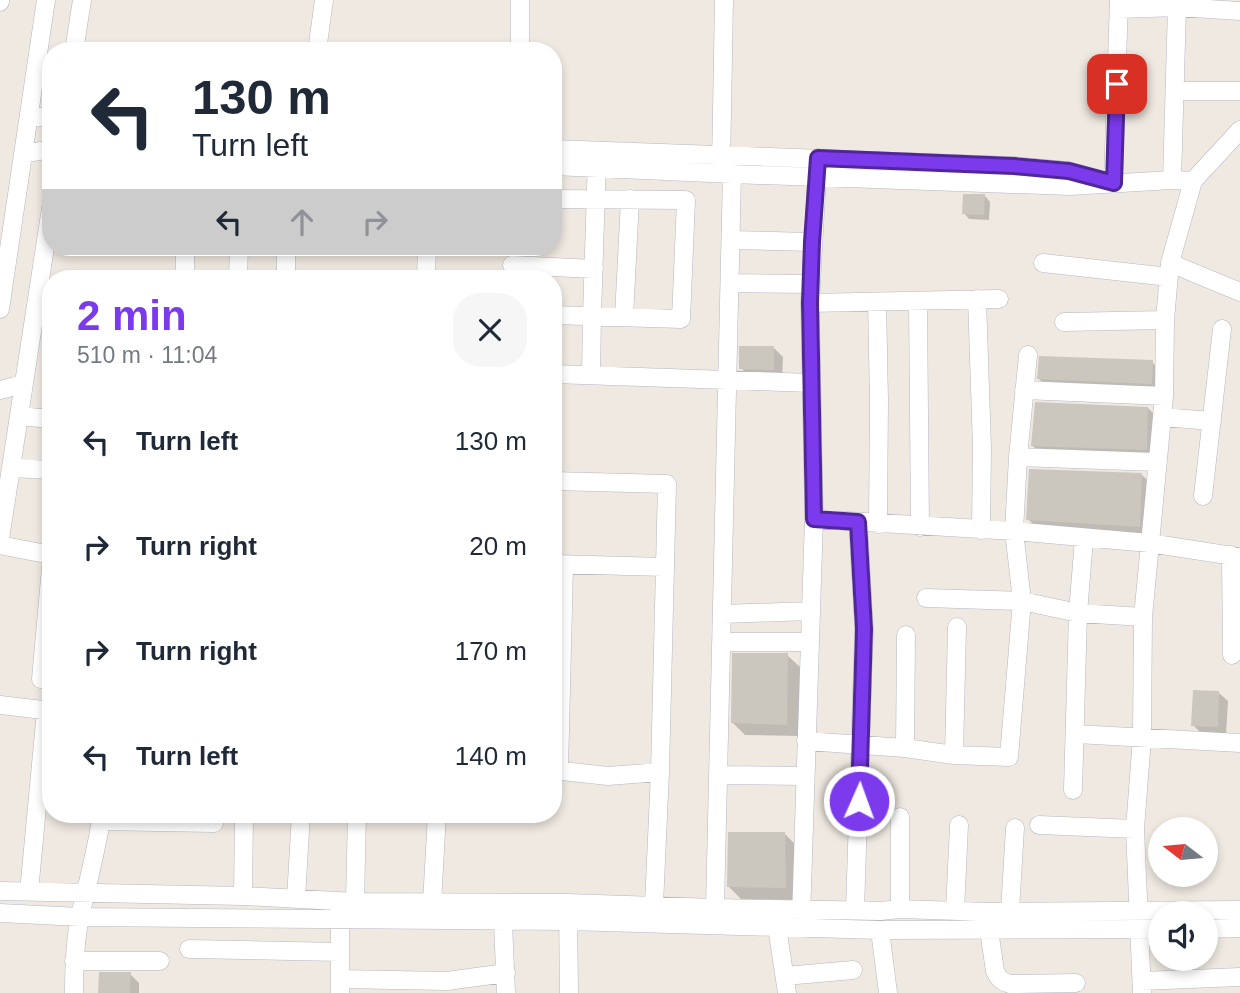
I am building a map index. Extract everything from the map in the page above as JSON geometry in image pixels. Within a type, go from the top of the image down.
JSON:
[{"type":"street","points":[[0,309],[46,0]]},
{"type":"street","points":[[75,42],[82,0]]},
{"type":"street","points":[[318,42],[324,0]]},
{"type":"street","points":[[520,0],[520,42]]},
{"type":"street","points":[[715,908],[731,240],[724,168],[724,0]]},
{"type":"street","points":[[1114,183],[1119,5],[1240,11]]},
{"type":"street","points":[[1172,180],[1177,7]]},
{"type":"street","points":[[1175,91],[1240,92]]},
{"type":"street","points":[[29,115],[42,117]]},
{"type":"street","points":[[1240,130],[1194,181],[1170,270],[1164,396],[1143,617],[1142,737],[1135,829],[1142,987],[1240,977]]},
{"type":"street","points":[[23,154],[42,151]]},
{"type":"street","points":[[562,151],[597,159],[817,177],[1070,186],[1194,181]]},
{"type":"street","points":[[724,168],[818,158],[1014,166],[1069,171],[1114,183]]},
{"type":"street","points":[[800,929],[814,519],[810,303],[818,158]]},
{"type":"street","points":[[562,165],[597,159]]},
{"type":"street","points":[[592,375],[597,159]]},
{"type":"street","points":[[562,199],[686,200],[681,318],[562,315]]},
{"type":"street","points":[[624,317],[630,199]]},
{"type":"street","points":[[731,240],[812,242]]},
{"type":"street","points":[[0,539],[43,256]]},
{"type":"street","points":[[1043,263],[1170,270],[1240,292]]},
{"type":"street","points":[[512,265],[594,269]]},
{"type":"street","points":[[730,283],[811,284]]},
{"type":"street","points":[[977,299],[982,447],[981,530]]},
{"type":"street","points":[[810,303],[999,299]]},
{"type":"street","points":[[918,301],[920,527]]},
{"type":"street","points":[[877,302],[878,524]]},
{"type":"street","points":[[1064,322],[1166,320]]},
{"type":"street","points":[[32,329],[42,330]]},
{"type":"street","points":[[1203,496],[1222,329]]},
{"type":"street","points":[[806,741],[905,748],[954,755],[1009,757],[1022,601],[1014,531],[1028,355]]},
{"type":"street","points":[[562,374],[811,383]]},
{"type":"street","points":[[0,390],[23,384]]},
{"type":"street","points":[[1024,390],[1164,396]]},
{"type":"street","points":[[19,416],[42,418]]},
{"type":"street","points":[[1162,416],[1212,421]]},
{"type":"street","points":[[1018,457],[1156,462]]},
{"type":"street","points":[[11,468],[42,470]]},
{"type":"street","points":[[562,481],[667,484],[654,905]]},
{"type":"street","points":[[814,519],[1014,531],[1149,543],[1236,556],[1232,655]]},
{"type":"street","points":[[855,910],[864,629],[858,522]]},
{"type":"street","points":[[1073,790],[1078,613],[1084,538]]},
{"type":"street","points":[[0,545],[42,553]]},
{"type":"street","points":[[562,565],[665,567]]},
{"type":"street","points":[[926,598],[1022,601],[1078,613],[1143,617]]},
{"type":"street","points":[[723,614],[810,611]]},
{"type":"street","points":[[954,755],[957,627]]},
{"type":"street","points":[[905,748],[906,635]]},
{"type":"street","points":[[722,642],[810,642]]},
{"type":"street","points":[[0,705],[42,710]]},
{"type":"street","points":[[1076,733],[1240,743]]},
{"type":"street","points":[[29,892],[42,768]]},
{"type":"street","points":[[562,772],[608,776],[660,772]]},
{"type":"street","points":[[719,775],[804,776]]},
{"type":"street","points":[[900,817],[900,909]]},
{"type":"street","points":[[74,993],[74,961],[80,917],[100,823]]},
{"type":"street","points":[[243,896],[244,823]]},
{"type":"street","points":[[296,898],[300,823]]},
{"type":"street","points":[[356,823],[348,901],[339,920],[340,986],[447,981],[506,973]]},
{"type":"street","points":[[432,903],[436,823]]},
{"type":"street","points":[[956,911],[958,825]]},
{"type":"street","points":[[1038,825],[1135,829]]},
{"type":"street","points":[[1010,911],[1015,828]]},
{"type":"street","points":[[0,891],[432,903],[568,902],[880,911],[1240,910]]},
{"type":"street","points":[[568,902],[569,993]]},
{"type":"street","points":[[0,913],[80,917],[568,921],[800,929],[1148,929]]},
{"type":"street","points":[[503,922],[506,993]]},
{"type":"street","points":[[777,928],[786,984],[853,970]]},
{"type":"street","points":[[1218,929],[1240,929]]},
{"type":"street","points":[[880,930],[888,993]]},
{"type":"street","points":[[989,930],[995,971],[1004,982],[1076,983]]},
{"type":"street","points":[[189,949],[340,952]]},
{"type":"street","points":[[74,961],[160,961]]},
{"type":"building","points":[[963,194],[985,194],[984,215],[962,214]]},
{"type":"building","points":[[739,346],[774,346],[774,370],[739,369]]},
{"type":"building","points":[[1039,356],[1153,360],[1152,384],[1037,379]]},
{"type":"building","points":[[1035,402],[1148,407],[1147,450],[1031,446]]},
{"type":"building","points":[[1029,469],[1142,473],[1140,527],[1026,520]]},
{"type":"building","points":[[732,653],[788,653],[787,725],[731,723]]},
{"type":"building","points":[[1193,690],[1219,691],[1218,727],[1191,726]]},
{"type":"building","points":[[728,832],[785,832],[786,888],[727,887]]},
{"type":"building","points":[[99,972],[131,972],[130,993],[98,993]]},
{"type":"route","points":[[859,801],[864,629],[858,522],[814,519],[810,303],[818,158],[1014,166],[1069,171],[1114,183],[1117,84]]}]
